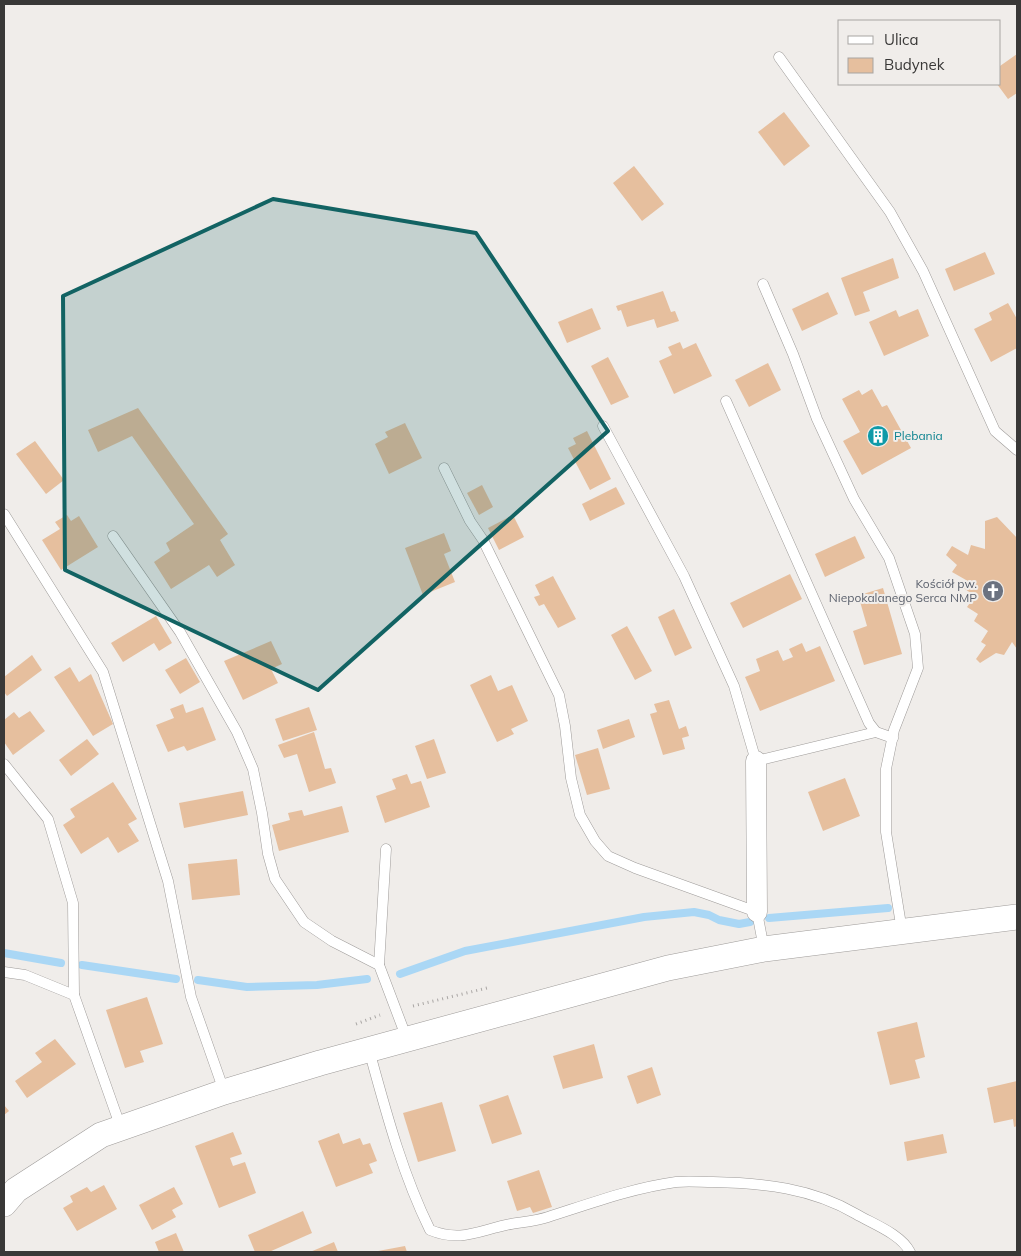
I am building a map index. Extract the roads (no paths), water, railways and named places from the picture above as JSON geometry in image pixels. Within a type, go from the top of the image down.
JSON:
[{"type":"street","points":[[756,761],[757,912]]},
{"type":"street","points":[[4,1204],[16,1190],[102,1135],[224,1092],[368,1050],[668,968],[764,949],[1017,917]]},
{"type":"lane","points":[[779,57],[890,212],[923,272],[995,431],[1017,450]]},
{"type":"lane","points":[[763,284],[793,354],[821,428],[854,499],[889,558],[915,634],[918,668],[893,738],[886,769],[886,832],[902,931]]},
{"type":"lane","points":[[726,401],[852,684],[876,732]]},
{"type":"lane","points":[[603,426],[684,576],[734,686],[756,761],[876,732],[893,738]]},
{"type":"lane","points":[[444,468],[470,521],[483,540],[559,695],[566,726],[571,778],[580,815],[595,841],[608,856],[635,868],[757,912],[764,949]]},
{"type":"lane","points":[[4,514],[103,672],[168,881],[190,996],[224,1092]]},
{"type":"lane","points":[[113,536],[180,632],[237,732],[253,768],[268,854],[275,879],[304,922],[332,941],[379,965]]},
{"type":"lane","points":[[4,764],[48,819],[51,828],[73,903],[74,995],[121,1128]]},
{"type":"lane","points":[[386,849],[379,965],[407,1039]]},
{"type":"lane","points":[[4,972],[25,975],[74,995]]},
{"type":"lane","points":[[368,1050],[413,1196],[430,1230],[446,1237],[472,1235],[508,1224],[546,1218],[578,1207],[676,1182],[770,1184],[814,1195],[847,1209],[906,1244],[910,1252]]},
{"type":"waterway","points":[[769,918],[888,908]]},
{"type":"waterway","points":[[400,974],[465,951],[644,917],[694,912],[739,924],[750,922]]},
{"type":"waterway","points":[[4,953],[61,963]]},
{"type":"waterway","points":[[82,965],[176,979]]},
{"type":"waterway","points":[[198,980],[247,987],[317,985],[367,979]]},
{"type":"place","name":"Plebania","points":[[878,436]]},
{"type":"place","name":"Kościół pw. Niepokalanego Serca NMP","points":[[993,591]]}]
